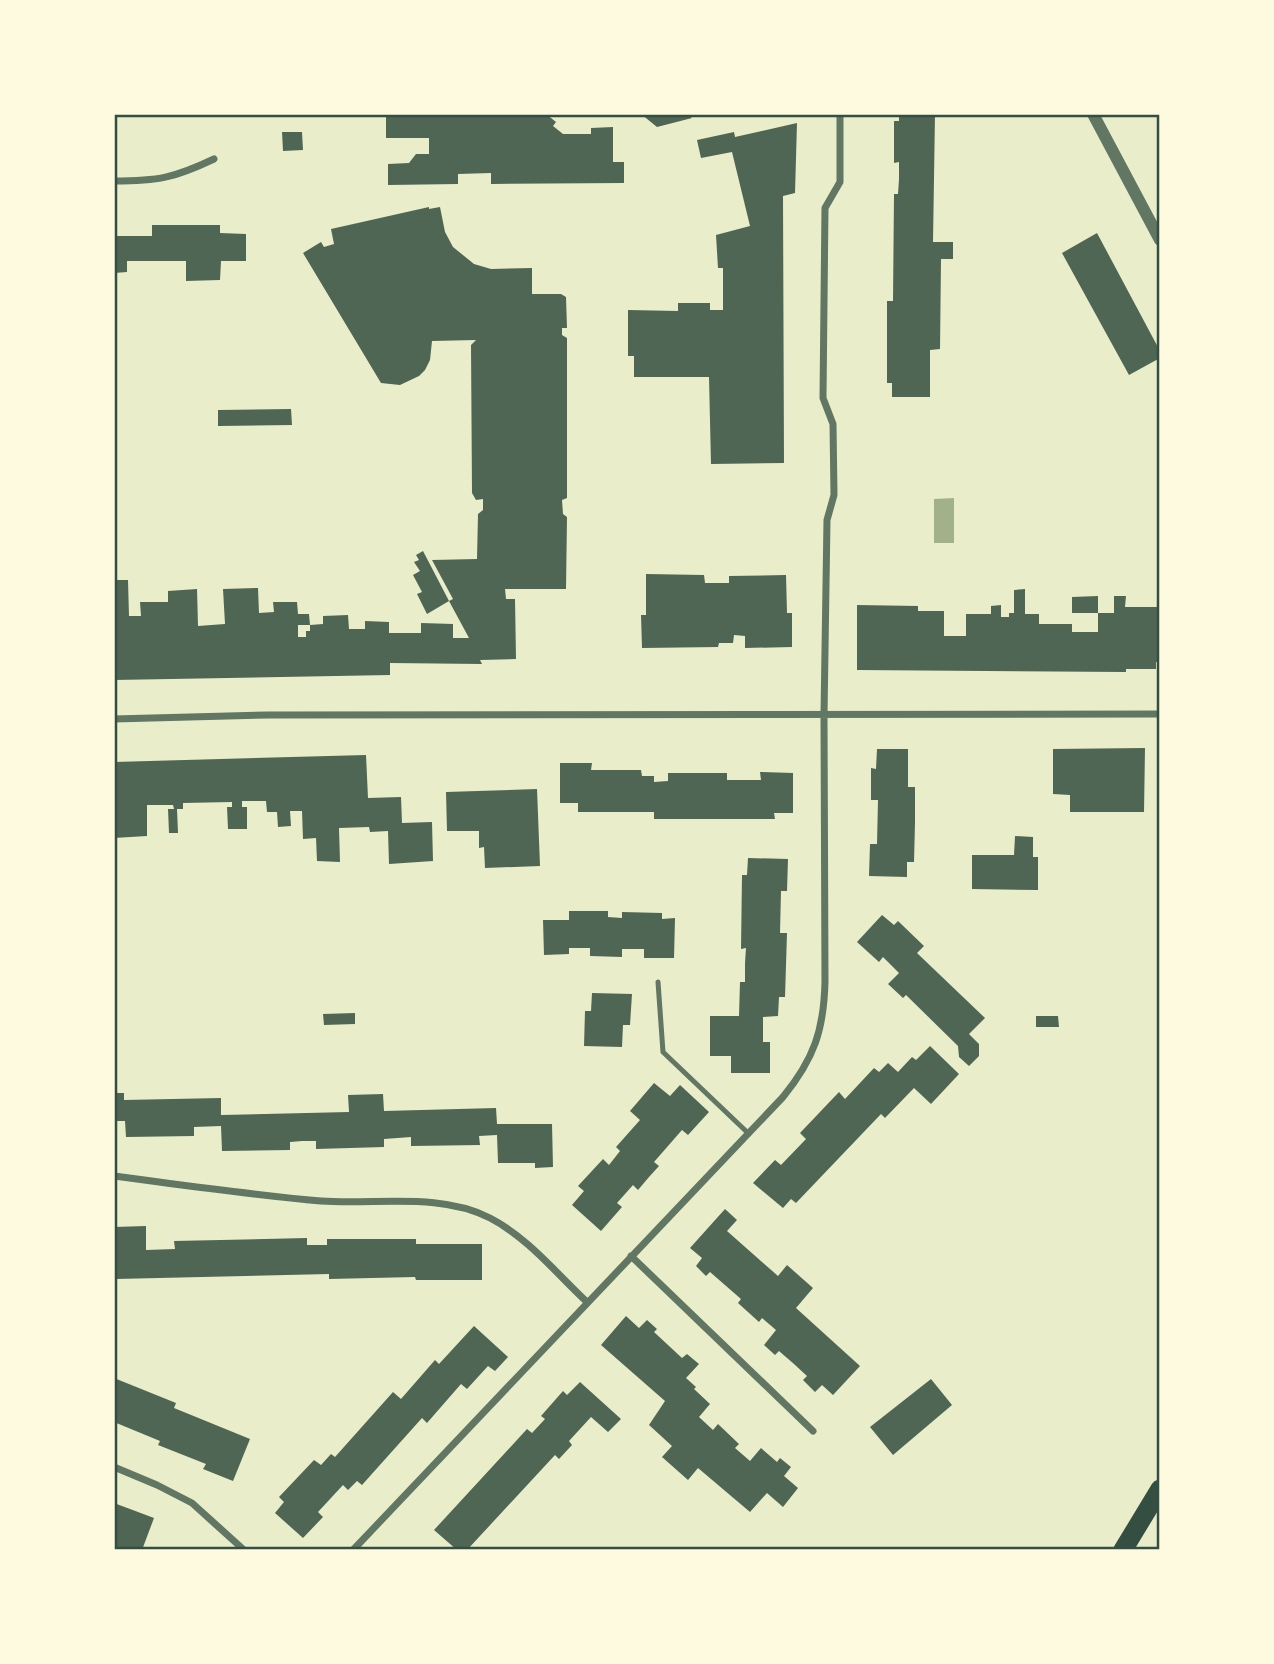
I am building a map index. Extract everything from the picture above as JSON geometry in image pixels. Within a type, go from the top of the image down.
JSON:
[{"type":"highway","points":[[1121,1550],[1160,1489]]},
{"type":"street","points":[[353,1550],[749,1134],[809,1063],[822,1025],[825,981],[824,715],[827,520],[834,495],[833,424],[823,398],[825,208],[840,183],[840,114]]},
{"type":"street","points":[[1093,114],[1160,240]]},
{"type":"street","points":[[114,181],[166,178],[183,174],[214,159]]},
{"type":"street","points":[[114,719],[268,715],[1160,714]]},
{"type":"street","points":[[114,1176],[278,1197],[418,1203],[467,1209],[489,1217],[506,1228],[587,1302]]},
{"type":"street","points":[[631,1256],[813,1431]]},
{"type":"street","points":[[114,1467],[192,1503],[244,1550]]},
{"type":"lane","points":[[658,982],[663,1052],[749,1134]]},
{"type":"shaded area","points":[[954,498],[954,543],[934,543],[934,499]]},
{"type":"building","points":[[386,114],[546,114],[556,122],[553,126],[563,134],[591,134],[591,128],[613,127],[613,162],[624,162],[624,183],[491,184],[491,173],[458,174],[458,184],[388,185],[388,164],[409,163],[416,154],[429,154],[429,138],[386,138]]},
{"type":"building","points":[[641,114],[687,114],[692,118],[657,127]]},
{"type":"building","points":[[899,114],[935,114],[933,242],[953,242],[953,259],[941,259],[940,349],[930,350],[930,397],[892,397],[892,383],[887,383],[887,301],[893,301],[894,194],[898,194],[899,179],[899,162],[894,163],[894,121],[899,121]]},
{"type":"building","points":[[797,123],[795,193],[783,196],[784,463],[711,464],[709,377],[634,377],[634,356],[628,356],[628,310],[678,311],[678,303],[710,303],[710,310],[723,310],[723,268],[718,268],[716,235],[750,226],[732,152],[701,158],[697,140],[734,132],[735,137]]},
{"type":"building","points":[[282,132],[302,132],[303,150],[283,151]]},
{"type":"building","points":[[429,207],[440,207],[445,232],[453,247],[474,264],[491,269],[532,268],[532,294],[561,294],[566,297],[567,328],[562,328],[562,335],[567,338],[567,498],[562,500],[563,514],[567,517],[566,589],[505,589],[506,599],[515,599],[516,659],[480,660],[482,664],[390,663],[390,675],[114,680],[114,580],[128,580],[129,616],[141,616],[140,602],[168,602],[168,591],[197,589],[198,626],[225,624],[223,589],[258,588],[259,613],[274,612],[273,602],[297,602],[298,614],[309,614],[310,625],[323,624],[323,616],[348,615],[349,629],[365,629],[365,621],[389,622],[389,633],[421,633],[421,623],[453,624],[453,638],[469,638],[449,601],[453,599],[432,560],[477,559],[478,514],[483,510],[483,499],[476,500],[472,493],[471,345],[476,340],[432,341],[430,360],[419,376],[400,385],[381,383],[303,253],[321,242],[324,247],[334,244],[331,229]],"holes":[[[298,625],[310,625],[306,637],[298,637]]]},
{"type":"building","points":[[152,225],[220,225],[220,233],[246,234],[246,261],[221,261],[220,280],[186,281],[186,261],[127,261],[127,272],[114,273],[114,236],[152,236]]},
{"type":"building","points":[[1097,233],[1160,351],[1160,358],[1129,375],[1062,253]]},
{"type":"building","points":[[291,409],[292,425],[218,426],[218,410]]},
{"type":"building","points":[[423,551],[449,601],[427,614],[417,594],[422,592],[413,575],[420,571],[414,562],[419,560],[416,555]]},
{"type":"building","points":[[646,574],[704,575],[705,583],[729,583],[729,576],[786,575],[787,613],[792,613],[792,647],[745,648],[745,636],[734,635],[733,643],[719,643],[718,647],[642,648],[641,615],[646,615]]},
{"type":"building","points":[[1025,589],[1025,614],[1039,614],[1039,624],[1072,624],[1072,632],[1098,632],[1098,613],[1114,613],[1114,596],[1126,596],[1125,607],[1160,607],[1160,662],[1156,662],[1156,669],[1126,669],[1126,672],[857,670],[857,605],[918,606],[918,611],[944,611],[944,636],[966,636],[966,614],[991,614],[991,606],[1001,605],[1001,617],[1009,617],[1009,613],[1014,613],[1014,590]]},
{"type":"building","points":[[1098,596],[1098,613],[1072,613],[1072,597]]},
{"type":"building","points":[[1145,748],[1144,812],[1070,812],[1070,795],[1053,794],[1053,749]]},
{"type":"building","points":[[877,749],[908,749],[908,787],[915,787],[915,823],[914,862],[907,862],[907,877],[869,876],[870,844],[877,844],[878,800],[871,800],[871,768],[876,769]]},
{"type":"building","points":[[366,755],[368,798],[401,797],[402,823],[432,822],[433,861],[389,864],[388,831],[370,832],[369,827],[339,828],[340,862],[317,861],[316,838],[303,839],[302,811],[290,811],[291,826],[278,827],[277,812],[267,812],[266,801],[242,801],[242,807],[247,807],[247,829],[228,829],[227,807],[232,807],[232,802],[183,803],[183,809],[177,809],[178,833],[169,833],[168,809],[174,809],[173,805],[147,805],[147,836],[114,838],[114,762]]},
{"type":"building","points":[[560,763],[592,763],[591,770],[641,770],[642,776],[654,776],[654,782],[668,781],[668,773],[727,773],[727,780],[761,780],[760,772],[793,773],[793,813],[774,813],[775,819],[654,819],[654,812],[578,812],[578,803],[560,803]]},
{"type":"building","points":[[537,789],[540,866],[485,868],[484,847],[479,848],[479,831],[447,831],[446,792]]},
{"type":"building","points":[[1015,836],[1033,837],[1033,857],[1038,857],[1038,890],[972,889],[972,855],[1014,855]]},
{"type":"building","points":[[748,858],[788,859],[787,891],[781,891],[780,933],[787,933],[785,997],[779,997],[778,1016],[763,1017],[763,1042],[770,1042],[770,1073],[731,1073],[731,1056],[710,1056],[710,1016],[739,1016],[740,982],[745,982],[746,948],[741,949],[742,875],[747,875]]},
{"type":"building","points":[[569,911],[608,911],[608,917],[622,918],[622,912],[662,913],[662,919],[675,918],[674,958],[644,958],[644,949],[622,949],[622,957],[590,956],[590,948],[569,948],[569,954],[544,955],[543,920],[569,920]]},
{"type":"building","points":[[882,915],[894,925],[898,921],[924,946],[917,953],[985,1018],[969,1034],[979,1044],[979,1056],[969,1066],[959,1057],[958,1046],[906,995],[903,998],[888,984],[899,973],[883,957],[879,962],[857,942]]},
{"type":"building","points":[[592,993],[632,994],[630,1025],[623,1025],[622,1047],[584,1046],[585,1011],[591,1011]]},
{"type":"building","points":[[355,1013],[355,1024],[324,1025],[323,1014]]},
{"type":"building","points":[[1036,1016],[1058,1016],[1059,1027],[1036,1027]]},
{"type":"building","points":[[930,1046],[959,1074],[931,1104],[914,1088],[885,1118],[881,1114],[796,1203],[791,1199],[783,1208],[753,1183],[775,1160],[781,1165],[806,1139],[800,1133],[839,1092],[845,1099],[874,1068],[879,1072],[888,1063],[898,1072],[912,1057],[916,1060]]},
{"type":"building","points":[[654,1083],[670,1096],[680,1085],[709,1112],[688,1135],[682,1130],[654,1162],[659,1166],[638,1190],[633,1185],[617,1203],[622,1207],[601,1231],[572,1205],[584,1191],[578,1186],[603,1159],[609,1165],[620,1151],[616,1147],[640,1120],[630,1111]]},
{"type":"building","points":[[114,1093],[124,1093],[124,1100],[221,1098],[221,1115],[349,1112],[348,1095],[383,1094],[384,1111],[496,1108],[497,1124],[552,1124],[553,1167],[535,1168],[535,1163],[498,1163],[497,1135],[479,1136],[480,1145],[411,1146],[411,1137],[384,1139],[384,1147],[316,1149],[316,1141],[302,1141],[290,1142],[290,1150],[222,1151],[221,1126],[194,1127],[194,1136],[126,1137],[125,1121],[114,1121]]},
{"type":"building","points":[[725,1209],[737,1220],[727,1231],[778,1276],[787,1265],[813,1288],[796,1308],[860,1366],[833,1395],[822,1385],[815,1392],[803,1380],[807,1376],[794,1364],[779,1351],[775,1355],[764,1345],[776,1330],[762,1318],[759,1322],[738,1303],[741,1299],[710,1272],[706,1276],[696,1266],[702,1258],[690,1248]]},
{"type":"building","points":[[146,1226],[146,1250],[175,1249],[174,1241],[307,1238],[307,1245],[327,1245],[327,1239],[416,1239],[416,1244],[482,1244],[482,1280],[416,1280],[415,1277],[329,1279],[329,1274],[116,1279],[114,1227]]},
{"type":"building","points":[[626,1316],[639,1328],[647,1320],[657,1329],[654,1332],[682,1358],[687,1354],[699,1364],[686,1378],[710,1404],[699,1417],[713,1430],[718,1424],[739,1444],[735,1448],[750,1461],[761,1448],[777,1462],[780,1458],[791,1467],[784,1476],[798,1488],[783,1507],[767,1493],[750,1512],[698,1468],[688,1480],[662,1457],[672,1446],[649,1425],[665,1401],[601,1345]]},
{"type":"building","points":[[474,1326],[508,1357],[495,1371],[488,1366],[467,1389],[461,1384],[427,1423],[422,1418],[362,1485],[357,1481],[348,1490],[343,1485],[318,1512],[323,1517],[303,1538],[275,1513],[284,1502],[279,1497],[314,1460],[321,1465],[331,1454],[335,1457],[393,1392],[401,1399],[435,1360],[439,1364]]},
{"type":"building","points":[[114,1378],[176,1403],[174,1408],[250,1439],[233,1481],[203,1469],[206,1464],[158,1445],[160,1441],[114,1422]]},
{"type":"building","points":[[931,1379],[952,1405],[893,1455],[870,1427]]},
{"type":"building","points":[[580,1382],[621,1419],[608,1432],[591,1417],[569,1441],[572,1445],[559,1459],[555,1455],[467,1550],[457,1550],[434,1530],[527,1429],[532,1433],[545,1419],[541,1416],[563,1391],[567,1395]]},
{"type":"building","points":[[114,1503],[154,1518],[142,1550],[121,1547],[114,1550]]}]
